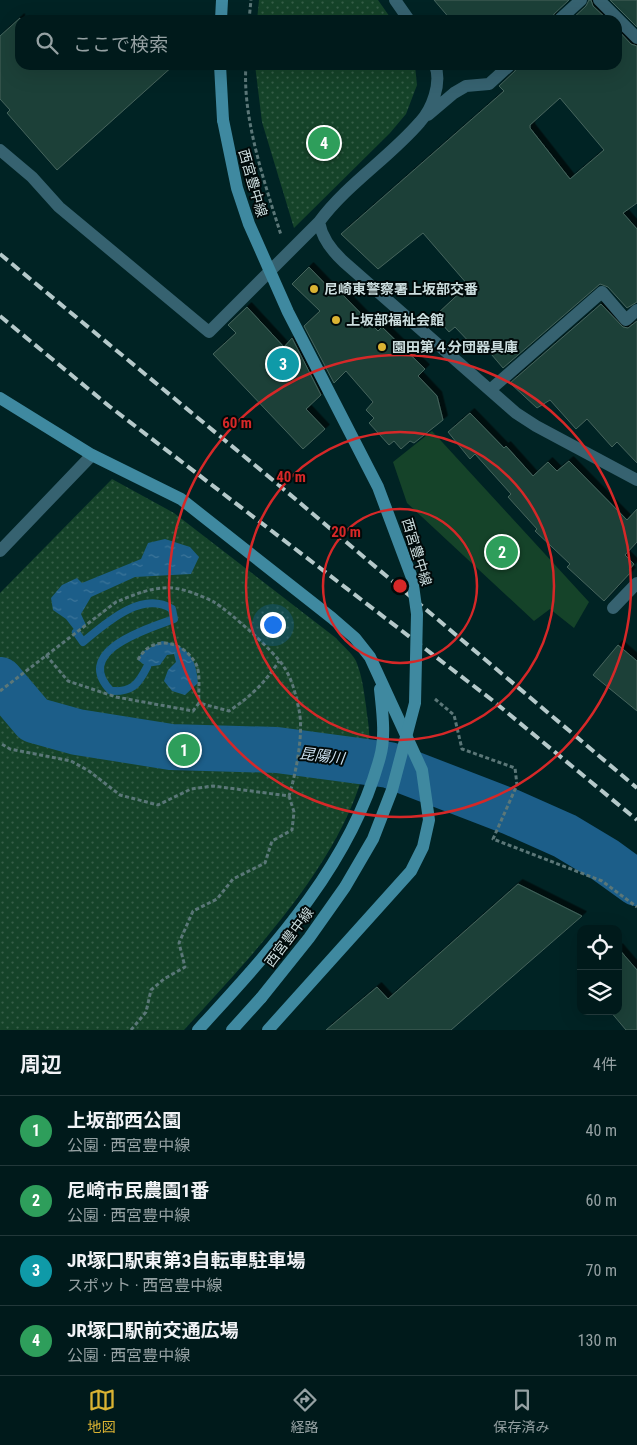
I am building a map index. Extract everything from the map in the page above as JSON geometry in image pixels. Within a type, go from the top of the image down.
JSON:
[{"type":"main road","points":[[221,15],[222,0]]},
{"type":"main road","name":"西宮豊中線","points":[[220,70],[223,120],[237,188],[249,224],[288,312],[361,452],[386,505],[412,578],[417,614],[415,702],[392,790],[373,839],[345,887],[308,938],[261,998],[232,1030]]},
{"type":"main road","points":[[0,398],[92,455],[181,499],[355,638],[370,657],[422,770],[429,820],[423,847],[411,871],[268,1030]]},
{"type":"main road","points":[[198,1030],[283,933],[333,864],[359,813],[380,755],[383,717],[379,678]]},
{"type":"street","points":[[395,0],[406,15]]},
{"type":"street","points":[[564,15],[581,0]]},
{"type":"street","points":[[599,0],[614,15]]},
{"type":"street","points":[[622,23],[637,38]]},
{"type":"street","points":[[421,121],[433,100],[437,85],[436,70]]},
{"type":"street","points":[[0,150],[32,177],[58,208],[209,332],[319,222],[338,199],[421,121],[454,93],[466,86],[490,84],[505,70]]},
{"type":"street","points":[[319,222],[320,231],[331,250],[490,390],[536,426],[637,480]]},
{"type":"street","points":[[490,390],[602,292],[626,320],[637,310]]},
{"type":"street","points":[[0,551],[92,455]]},
{"type":"street","points":[[612,608],[637,583]]},
{"type":"path","points":[[250,15],[251,0]]},
{"type":"path","points":[[246,70],[250,118],[260,170],[287,254]]},
{"type":"path","points":[[0,691],[116,602],[136,594],[164,587],[185,591],[214,603],[272,652],[292,682],[300,712],[300,729],[294,779],[289,796],[294,812],[292,830],[272,840],[266,863],[233,879],[217,900],[193,911],[179,943],[185,967],[164,979],[151,990],[146,1012],[131,1030]]},
{"type":"path","points":[[46,655],[68,681],[116,697],[193,711],[199,703],[197,666],[188,651],[175,644],[162,642],[142,652],[138,660]]},
{"type":"path","points":[[199,703],[229,711],[266,682],[279,661]]},
{"type":"path","points":[[432,697],[454,715],[462,749],[515,768],[517,785],[492,839],[602,881],[637,907]]},
{"type":"path","points":[[0,742],[10,748],[71,761],[89,771],[120,795],[158,805],[192,789],[213,786],[289,796]]},
{"type":"green space","points":[[259,0],[378,0],[388,15],[258,15]]},
{"type":"green space","points":[[256,70],[415,70],[417,85],[406,114],[390,133],[294,228],[262,122]]},
{"type":"green space","points":[[432,431],[589,602],[574,628],[550,609],[534,621],[407,503],[393,462]]},
{"type":"green space","points":[[112,479],[174,513],[336,638],[352,655],[356,661],[361,678],[369,732],[361,780],[346,819],[324,858],[299,896],[240,968],[184,1030],[0,1030],[0,593]]},
{"type":"water","points":[[165,539],[190,547],[199,557],[191,574],[135,577],[91,597],[81,614],[86,625],[76,632],[66,619],[53,610],[51,598],[62,585],[77,578],[82,583],[141,559],[148,543]]},
{"type":"water","points":[[162,641],[178,646],[189,654],[193,660],[198,683],[185,695],[172,691],[164,681],[168,670],[176,662],[174,654],[167,655],[160,665],[147,667],[138,660],[142,652]]},
{"type":"building","points":[[434,0],[569,0],[554,15],[447,15]]},
{"type":"building","points":[[589,0],[591,0],[593,6],[603,15],[576,15],[586,6]]},
{"type":"building","points":[[610,0],[637,0],[637,27]]},
{"type":"building","points":[[15,22],[15,70],[168,70],[57,170],[7,113],[10,110],[0,99],[0,36]]},
{"type":"building","points":[[622,34],[631,44],[637,46],[637,203],[623,213],[637,229],[637,302],[627,308],[608,287],[600,284],[503,368],[480,341],[473,346],[455,327],[449,332],[435,316],[468,285],[423,233],[378,269],[341,234],[504,91],[499,86],[515,71],[622,70]],"holes":[[[560,98],[604,150],[570,179],[530,128],[530,125]]]},
{"type":"building","points":[[309,267],[336,295],[340,292],[378,331],[382,327],[425,369],[418,376],[437,396],[443,420],[414,443],[410,441],[401,449],[394,441],[389,445],[369,423],[374,418],[366,410],[373,402],[346,371],[334,383],[304,326],[320,311],[292,284]]},
{"type":"building","points":[[601,304],[623,327],[628,328],[637,321],[637,463],[617,442],[612,447],[587,419],[576,429],[550,400],[537,408],[510,383]]},
{"type":"building","points":[[247,307],[284,347],[292,338],[321,395],[306,409],[325,429],[303,449],[213,354],[236,333],[228,325]]},
{"type":"building","points":[[470,413],[504,448],[506,446],[533,476],[548,462],[557,471],[569,461],[627,520],[637,509],[637,542],[625,555],[634,564],[629,570],[631,572],[604,601],[567,567],[570,564],[535,531],[537,529],[508,497],[511,494],[475,454],[470,459],[448,432]]},
{"type":"building","points":[[618,645],[637,661],[637,711],[593,675]]},
{"type":"building","points":[[518,884],[582,916],[451,1030],[326,1030],[377,987],[388,999]]},
{"type":"building","points":[[622,953],[637,970],[637,1030],[626,1030],[613,1015],[622,1015]]},
{"type":"waterway","points":[[76,632],[83,642],[113,618],[137,606],[149,603],[161,604],[172,609],[174,619],[132,636],[107,653],[101,664],[101,677],[111,691],[129,689],[137,683],[147,667]]},
{"type":"waterway","name":"昆陽川","points":[[0,680],[34,720],[77,732],[171,747],[277,750],[389,765],[511,812],[565,836],[605,860],[637,883]]},
{"type":"railway","points":[[0,254],[274,481],[637,788]]},
{"type":"railway","points":[[0,316],[109,406],[492,700],[637,820]]},
{"type":"place","name":"JR塚口駅前交通広場","points":[[324,143]]},
{"type":"place","name":"尼崎東警察署上坂部交番","points":[[314,289]]},
{"type":"place","name":"上坂部福祉会館","points":[[336,320]]},
{"type":"place","name":"園田第４分団器具庫","points":[[382,347]]},
{"type":"place","name":"JR塚口駅東第3自転車駐車場","points":[[283,364]]},
{"type":"place","name":"尼崎市民農園1番","points":[[502,552]]},
{"type":"place","name":"上坂部西公園","points":[[184,750]]}]
